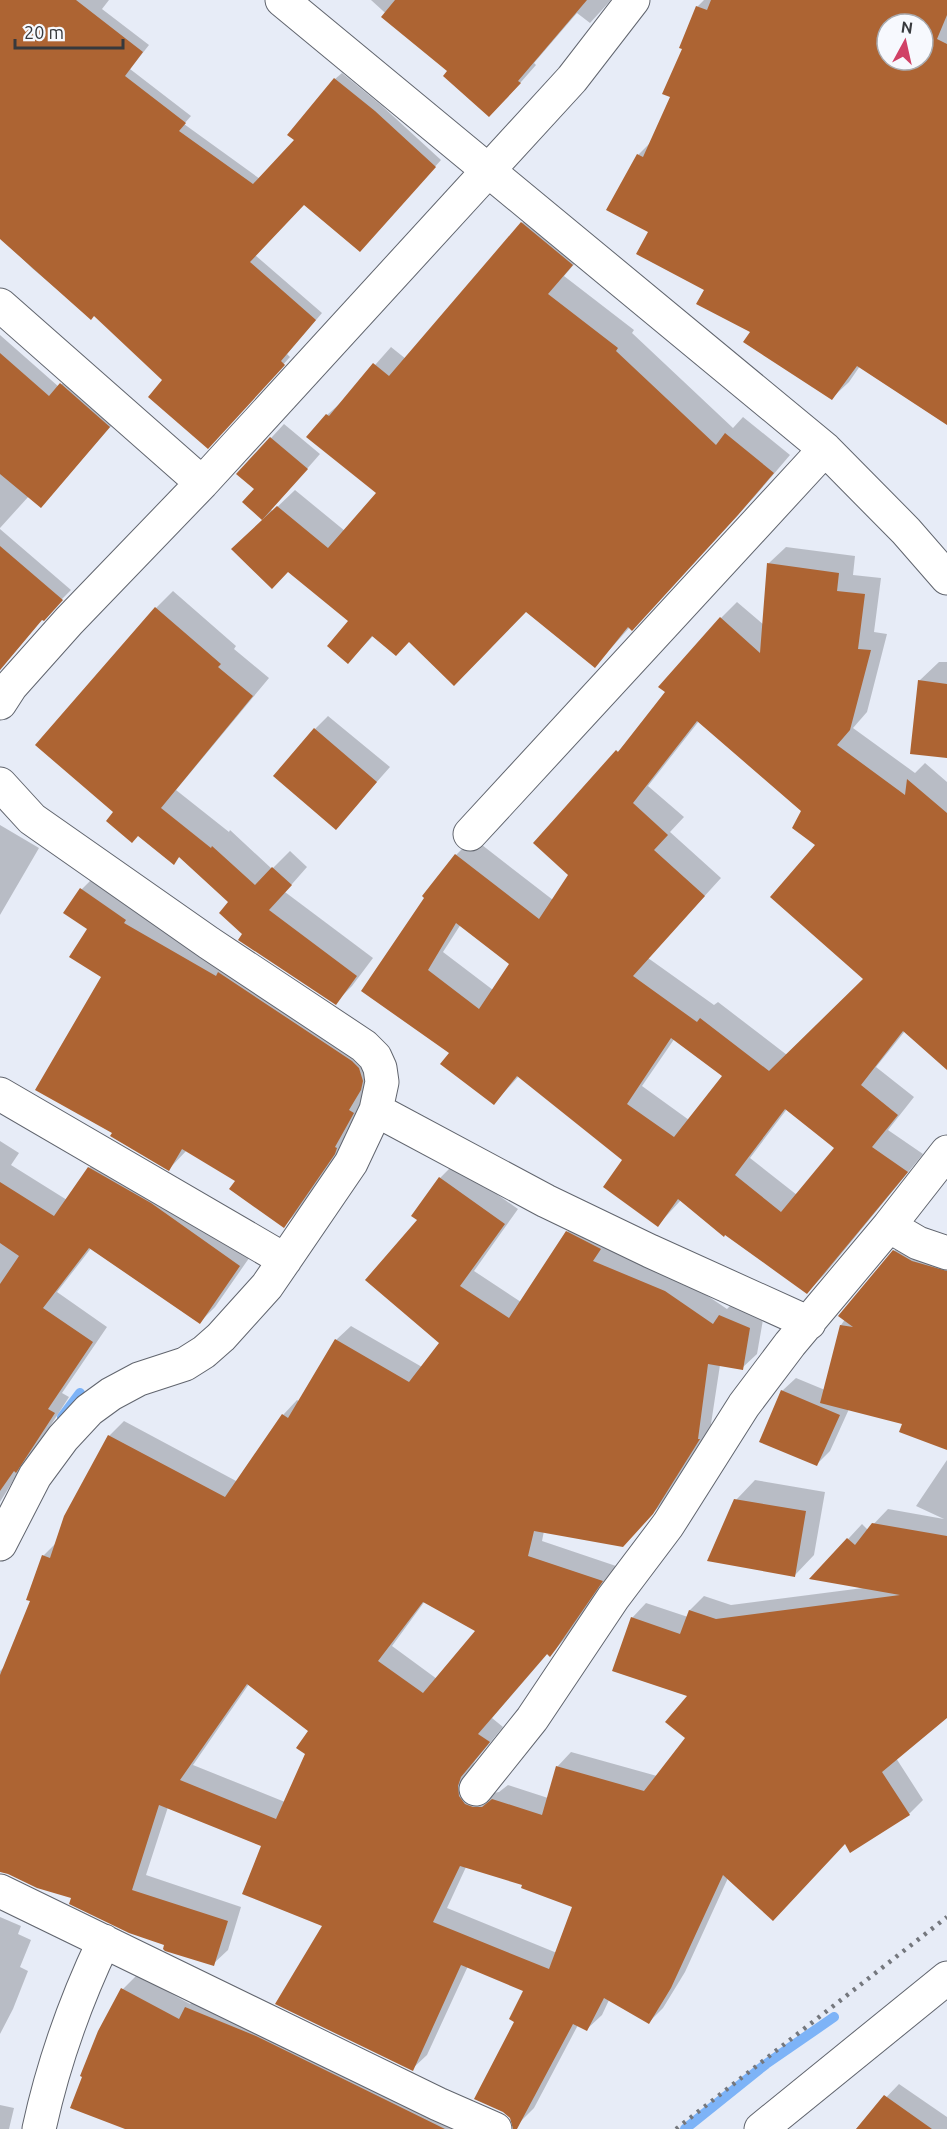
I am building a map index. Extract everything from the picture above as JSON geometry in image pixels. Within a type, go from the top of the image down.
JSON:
[{"type":"street","points":[[282,0],[825,449],[906,531],[947,578]]},
{"type":"street","points":[[0,703],[11,686],[69,621],[202,483],[572,79],[633,0]]},
{"type":"street","points":[[0,305],[202,483]]},
{"type":"street","points":[[470,834],[825,449]]},
{"type":"street","points":[[0,784],[32,819],[199,936],[364,1046],[375,1057],[380,1068],[382,1082],[376,1110],[351,1163],[267,1286],[221,1337],[204,1352],[185,1364],[139,1379],[111,1394],[89,1410],[63,1438],[35,1476],[0,1544]]},
{"type":"street","points":[[0,1094],[285,1260]]},
{"type":"street","points":[[376,1110],[546,1201],[809,1323]]},
{"type":"street","points":[[476,1789],[532,1719],[613,1598],[668,1524],[744,1405],[790,1344],[890,1226],[947,1152]]},
{"type":"street","points":[[890,1226],[918,1243],[947,1253]]},
{"type":"street","points":[[0,1891],[438,2104],[495,2129]]},
{"type":"street","points":[[39,2129],[62,2041],[104,1941]]},
{"type":"street","points":[[761,2129],[947,1978]]},
{"type":"building","points":[[0,0],[76,0],[143,52],[125,76],[186,123],[179,131],[253,184],[294,140],[287,135],[334,78],[375,111],[436,167],[360,252],[304,205],[250,262],[316,320],[281,361],[285,365],[208,449],[148,397],[162,380],[94,316],[91,320],[0,239]]},
{"type":"building","points":[[395,0],[587,0],[518,81],[521,83],[489,117],[443,76],[447,71],[381,17]]},
{"type":"building","points":[[711,0],[947,0],[947,15],[937,39],[947,44],[947,425],[857,366],[832,400],[743,342],[750,332],[696,304],[704,290],[636,254],[648,232],[606,210],[637,154],[643,157],[670,97],[662,94],[682,49],[679,48],[696,6],[707,10]]},
{"type":"building","points":[[521,222],[573,265],[548,294],[618,348],[616,351],[716,445],[725,433],[774,473],[632,631],[628,627],[595,668],[526,612],[454,686],[409,642],[396,656],[372,636],[348,664],[327,646],[348,621],[288,572],[272,589],[231,549],[277,506],[328,548],[376,493],[306,437],[326,414],[329,416],[373,363],[389,376]]},
{"type":"building","points":[[0,353],[49,396],[60,383],[110,427],[41,508],[0,474]]},
{"type":"building","points":[[270,437],[308,469],[262,520],[242,502],[254,489],[236,474]]},
{"type":"building","points":[[0,546],[63,600],[44,621],[42,620],[0,670]]},
{"type":"building","points":[[767,563],[839,573],[837,591],[865,594],[858,649],[871,650],[850,730],[837,745],[905,795],[907,779],[947,813],[947,1070],[903,1031],[861,1085],[898,1115],[872,1147],[908,1172],[807,1294],[725,1235],[724,1237],[678,1199],[658,1227],[603,1187],[622,1160],[517,1076],[494,1105],[440,1064],[449,1053],[361,991],[424,898],[422,896],[455,854],[539,919],[568,875],[533,843],[616,750],[618,752],[665,692],[658,687],[720,617],[760,653]],"holes":[[[697,721],[801,811],[792,828],[815,845],[770,897],[863,979],[769,1071],[700,1018],[697,1022],[633,976],[705,896],[654,850],[668,835],[633,803]],[[456,923],[509,964],[479,1009],[428,970]],[[671,1038],[722,1076],[674,1137],[627,1104]],[[785,1109],[834,1148],[781,1212],[735,1175]]]},
{"type":"building","points":[[155,607],[221,664],[218,667],[253,696],[161,808],[211,848],[212,846],[255,885],[272,867],[292,885],[269,910],[357,976],[336,1005],[238,940],[242,934],[219,913],[228,902],[179,857],[174,865],[138,836],[132,843],[106,821],[113,812],[35,745]]},
{"type":"building","points":[[918,680],[947,684],[947,758],[910,754]]},
{"type":"building","points":[[314,728],[377,782],[336,830],[273,776]]},
{"type":"building","points":[[80,888],[126,920],[124,923],[216,976],[218,972],[352,1061],[359,1068],[363,1081],[361,1090],[349,1110],[354,1113],[335,1147],[337,1148],[335,1154],[284,1228],[229,1189],[235,1181],[182,1149],[169,1171],[110,1136],[112,1133],[35,1090],[101,977],[69,957],[87,929],[63,913]]},
{"type":"building","points":[[88,1167],[151,1203],[240,1266],[200,1324],[89,1248],[43,1308],[93,1342],[48,1409],[55,1413],[16,1473],[14,1471],[0,1491],[0,1284],[19,1256],[0,1243],[0,1182],[54,1216]]},
{"type":"building","points":[[439,1177],[505,1224],[460,1286],[509,1318],[566,1231],[601,1249],[593,1261],[665,1291],[713,1324],[719,1315],[750,1328],[743,1370],[708,1364],[698,1439],[700,1439],[653,1514],[623,1547],[534,1531],[528,1556],[603,1581],[550,1657],[547,1654],[478,1734],[490,1742],[461,1777],[458,1786],[459,1796],[465,1804],[482,1807],[492,1799],[542,1815],[556,1766],[644,1791],[685,1738],[665,1722],[687,1696],[612,1671],[631,1617],[680,1634],[689,1610],[716,1619],[900,1595],[809,1579],[847,1538],[855,1545],[872,1523],[947,1536],[947,1718],[882,1772],[910,1815],[850,1853],[845,1844],[773,1921],[723,1875],[671,1988],[649,2024],[604,1998],[587,2031],[573,2024],[517,2129],[513,2129],[510,2118],[503,2112],[474,2099],[514,2022],[509,2019],[523,1991],[461,1965],[413,2071],[275,2004],[322,1926],[242,1894],[261,1846],[159,1805],[132,1890],[228,1921],[214,1966],[165,1951],[164,1945],[129,1933],[69,1904],[71,1898],[37,1888],[0,1872],[0,1675],[30,1601],[26,1600],[42,1555],[50,1558],[64,1516],[108,1435],[225,1497],[282,1414],[288,1418],[335,1339],[409,1382],[439,1343],[365,1280],[417,1220],[411,1216]],"holes":[[[423,1602],[475,1631],[423,1693],[378,1661]],[[247,1684],[308,1731],[296,1748],[305,1754],[276,1819],[180,1780]],[[460,1866],[522,1885],[521,1888],[572,1907],[549,1969],[433,1922]]]},
{"type":"building","points":[[893,1250],[912,1261],[947,1271],[947,1450],[899,1432],[902,1424],[820,1403],[840,1325],[853,1327],[838,1316]]},
{"type":"building","points":[[781,1390],[840,1415],[817,1466],[759,1442]]},
{"type":"building","points":[[734,1499],[806,1511],[795,1577],[707,1561]]},
{"type":"building","points":[[121,1988],[179,2019],[185,2007],[256,2036],[445,2129],[125,2129],[70,2108],[98,2031]]},
{"type":"building","points":[[884,2095],[932,2129],[856,2129]]},
{"type":"waterway","points":[[62,1417],[80,1393]]},
{"type":"waterway","points":[[685,2129],[766,2064],[834,2017]]},
{"type":"railway","points":[[676,2129],[947,1917]]}]
